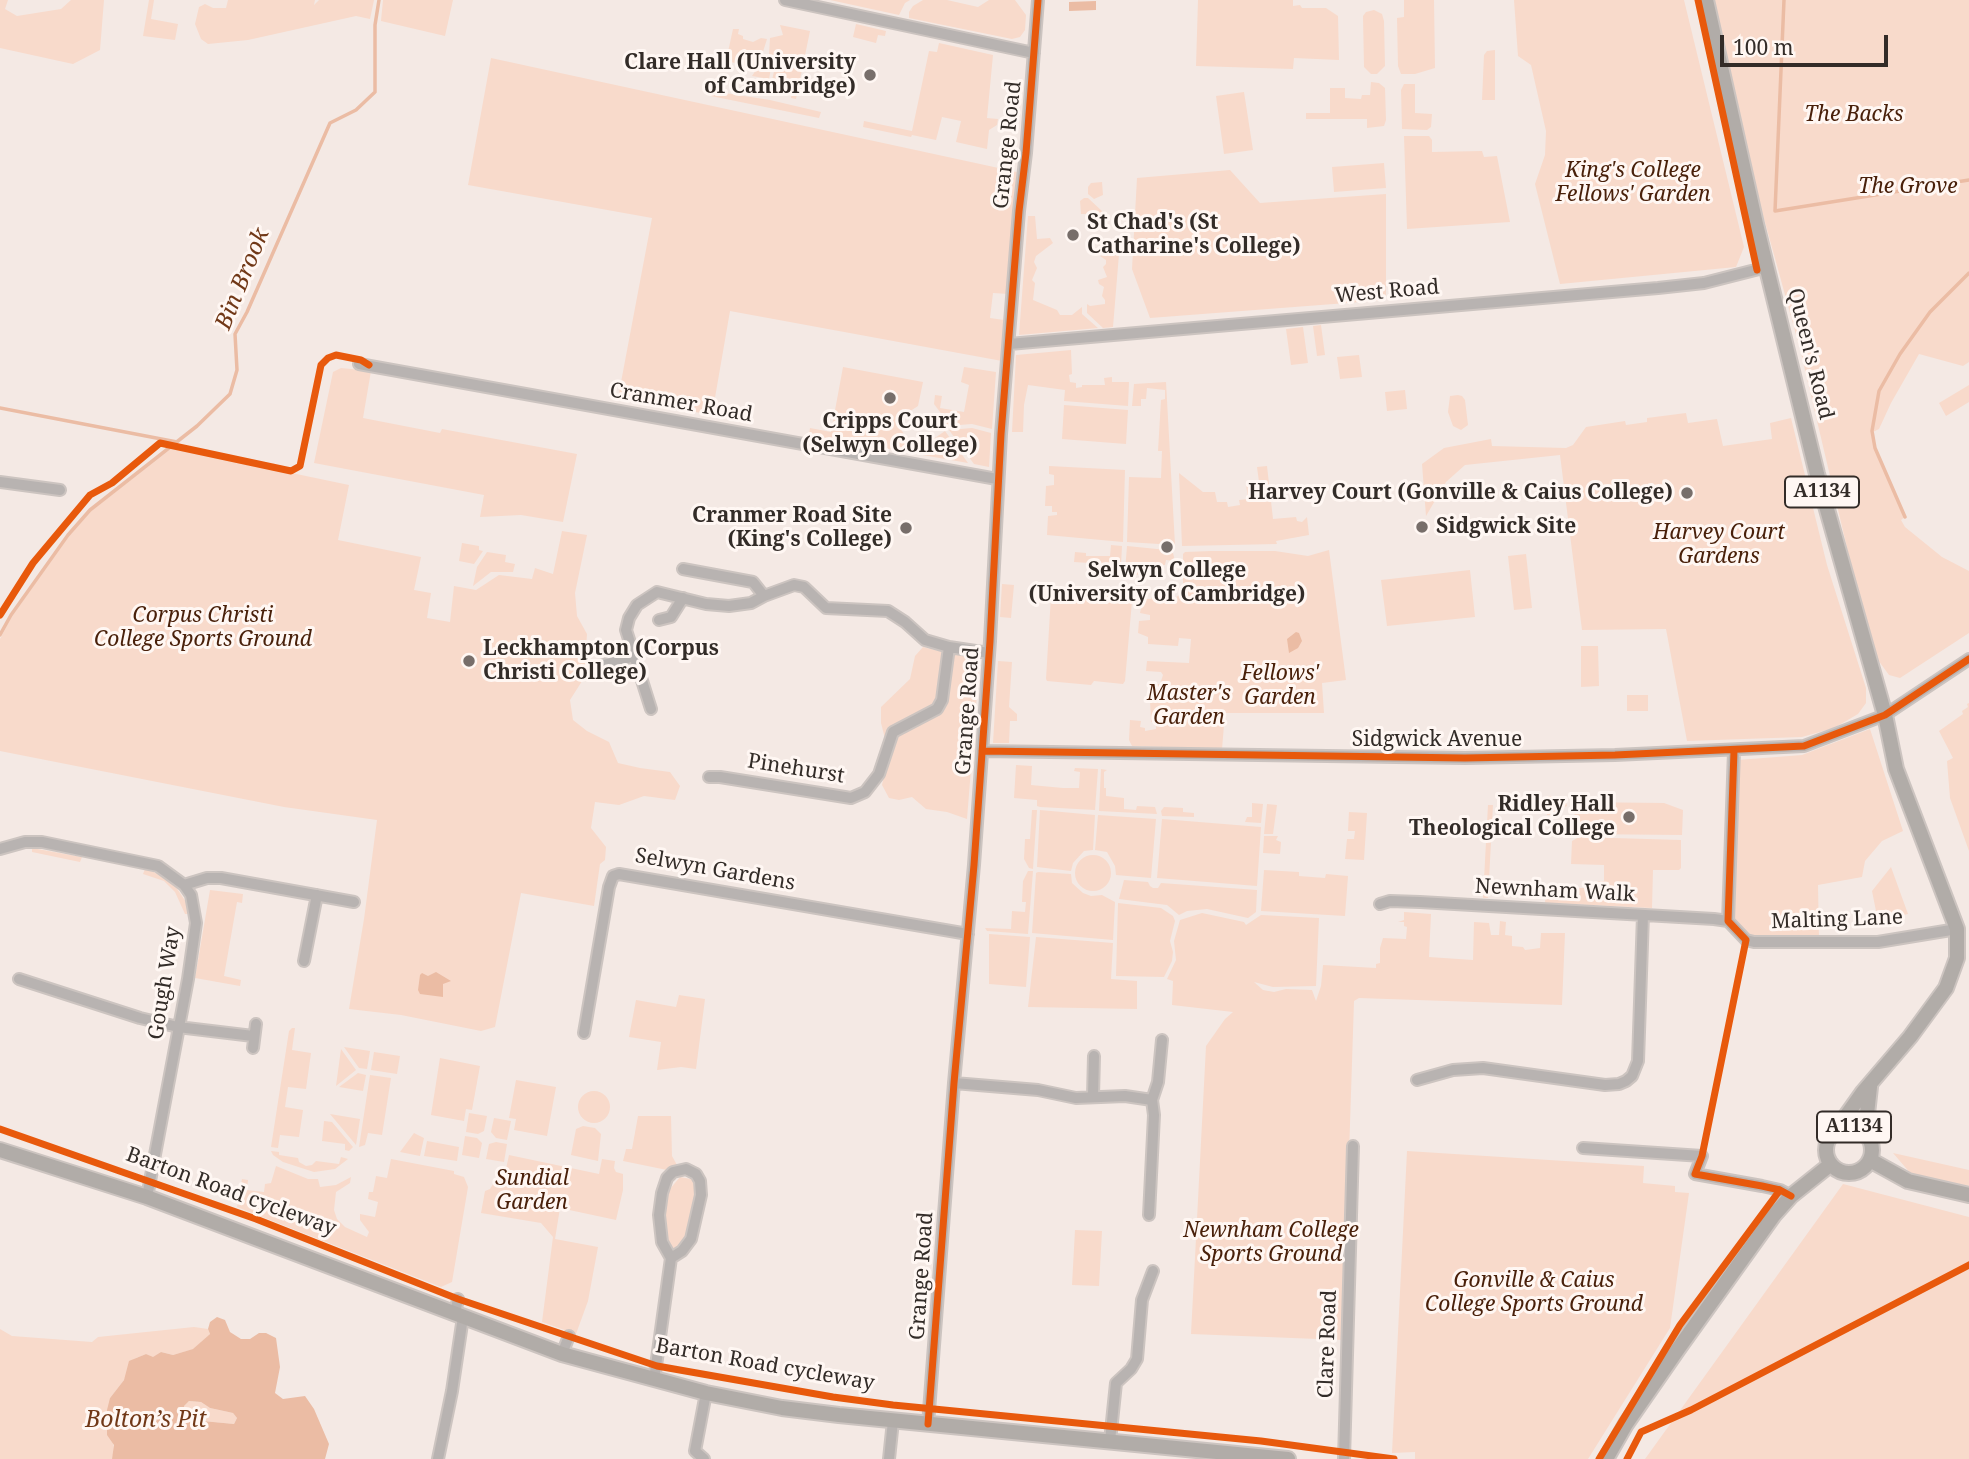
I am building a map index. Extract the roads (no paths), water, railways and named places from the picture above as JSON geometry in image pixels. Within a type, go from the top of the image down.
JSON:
[{"type":"main road","name":"Queen's Road","points":[[1706,0],[1816,474],[1885,715]]},
{"type":"main road","name":"A1134","points":[[1872,1083],[1867,1099],[1865,1132],[1873,1147],[1870,1160],[1862,1170],[1844,1172],[1831,1164],[1826,1153],[1826,1144],[1872,1083],[1947,988],[1957,958],[1956,929],[1896,769],[1885,715]]},
{"type":"main road","name":"A1134","points":[[1836,1130],[1852,1126],[1865,1132]]},
{"type":"main road","points":[[0,1150],[147,1197],[459,1310],[562,1354],[654,1381],[782,1408],[1288,1459]]},
{"type":"main road","name":"A1134","points":[[1870,1160],[1908,1181],[1969,1195]]},
{"type":"main road","points":[[1606,1459],[1626,1424],[1774,1215],[1791,1196],[1831,1164]]},
{"type":"street","points":[[785,0],[1034,53]]},
{"type":"street","name":"Grange Road","points":[[928,1424],[982,751],[997,479],[1038,0]]},
{"type":"street","name":"West Road","points":[[1009,344],[1658,288],[1704,283],[1767,267]]},
{"type":"street","name":"Cranmer Road","points":[[359,363],[997,479]]},
{"type":"street","points":[[0,482],[60,489]]},
{"type":"street","points":[[683,569],[753,582],[764,596]]},
{"type":"street","points":[[651,709],[626,630],[637,605],[657,592],[706,604],[729,606],[751,603],[794,585],[804,587],[826,608],[888,611],[925,640],[989,653]]},
{"type":"street","points":[[659,620],[671,617],[682,598]]},
{"type":"street","name":"Pinehurst","points":[[709,777],[851,798],[865,792],[879,774],[893,732],[937,709],[942,700],[949,647]]},
{"type":"street","points":[[1953,668],[1969,654]]},
{"type":"street","points":[[601,666],[634,656]]},
{"type":"street","points":[[1953,668],[1969,659]]},
{"type":"street","name":"Sidgwick Avenue","points":[[982,751],[1398,758],[1615,755],[1804,746],[1885,715],[1953,668]]},
{"type":"street","points":[[1728,921],[1734,751]]},
{"type":"street","points":[[0,849],[25,842],[42,842],[158,866],[184,885],[206,878],[221,878],[354,902]]},
{"type":"street","name":"Selwyn Gardens","points":[[584,1033],[609,887],[613,876],[619,874],[968,934]]},
{"type":"street","name":"Gough Way","points":[[147,1197],[196,923],[191,895],[184,885]]},
{"type":"street","points":[[304,961],[312,950],[317,895]]},
{"type":"street","name":"Newnham Walk","points":[[1380,904],[1390,901],[1420,902],[1728,921]]},
{"type":"street","points":[[1417,1080],[1453,1070],[1483,1068],[1605,1085],[1626,1081],[1632,1076],[1638,1061],[1643,915]]},
{"type":"street","name":"Malting Lane","points":[[1728,921],[1746,940],[1754,942],[1878,942],[1956,929]]},
{"type":"street","points":[[19,979],[35,989],[178,1027],[254,1030],[253,1048]]},
{"type":"street","points":[[1149,1215],[1154,1115],[1152,1100],[1158,1082],[1162,1040]]},
{"type":"street","points":[[1093,1096],[1094,1056]]},
{"type":"street","points":[[954,1083],[1038,1090],[1076,1098],[1125,1096],[1152,1100]]},
{"type":"street","name":"Clare Road","points":[[1344,1459],[1353,1146]]},
{"type":"street","points":[[1583,1148],[1702,1156],[1695,1174],[1762,1186],[1791,1196]]},
{"type":"street","points":[[654,1381],[671,1258],[662,1242],[659,1215],[662,1193],[667,1178],[673,1172],[685,1169],[696,1174],[700,1181],[701,1195],[691,1239],[682,1251],[671,1258]]},
{"type":"street","points":[[1110,1441],[1115,1390],[1120,1378],[1131,1369],[1137,1359],[1142,1300],[1153,1271]]},
{"type":"street","points":[[438,1459],[452,1391],[459,1310]]},
{"type":"street","points":[[562,1354],[569,1336]]},
{"type":"street","points":[[704,1459],[695,1451],[706,1393]]},
{"type":"street","points":[[889,1459],[893,1421]]},
{"type":"water","points":[[1096,1],[1096,10],[1069,11],[1069,2]]},
{"type":"water","points":[[1296,632],[1302,641],[1298,648],[1289,653],[1287,639]]},
{"type":"water","points":[[436,972],[451,981],[443,984],[443,997],[420,994],[420,975],[422,973],[428,976]]},
{"type":"water","name":"Bolton’s Pit","points":[[217,1317],[225,1320],[230,1332],[241,1339],[250,1339],[259,1333],[276,1338],[280,1367],[275,1393],[283,1399],[305,1396],[314,1409],[329,1444],[325,1459],[112,1459],[114,1445],[107,1435],[107,1410],[110,1398],[124,1380],[129,1361],[146,1354],[153,1357],[161,1352],[173,1355],[193,1349],[210,1334],[210,1322]],"holes":[[[189,1401],[201,1402],[210,1408],[233,1413],[237,1418],[234,1424],[192,1420],[186,1416],[184,1406]]]},
{"type":"waterway","name":"Bin Brook","points":[[0,635],[11,615],[68,535],[90,510],[197,426],[230,394],[237,370],[235,334],[330,123],[356,110],[375,92],[375,25],[379,0]]},
{"type":"waterway","points":[[1784,0],[1775,211],[1969,180]]},
{"type":"waterway","points":[[1905,517],[1875,448],[1872,431],[1879,391],[1900,354],[1930,312],[1969,273]]},
{"type":"waterway","points":[[0,408],[177,442]]},
{"type":"place","name":"Clare Hall (University of Cambridge)","points":[[870,75]]},
{"type":"place","name":"St Chad's (St Catharine's College)","points":[[1073,235]]},
{"type":"place","name":"Cripps Court (Selwyn College)","points":[[890,398]]},
{"type":"place","name":"Harvey Court (Gonville & Caius College)","points":[[1687,493]]},
{"type":"place","name":"Sidgwick Site","points":[[1422,527]]},
{"type":"place","name":"Cranmer Road Site (King's College)","points":[[906,528]]},
{"type":"place","name":"Selwyn College (University of Cambridge)","points":[[1167,547]]},
{"type":"place","name":"Leckhampton (Corpus Christi College)","points":[[469,661]]},
{"type":"place","name":"Ridley Hall Theological College","points":[[1629,817]]},
{"type":"park label","name":"The Backs","points":[[1854,115]]},
{"type":"park label","name":"King's College Fellows' Garden","points":[[1633,183]]},
{"type":"park label","name":"The Grove","points":[[1908,187]]},
{"type":"park label","name":"Harvey Court Gardens","points":[[1719,545]]},
{"type":"park label","name":"Corpus Christi College Sports Ground","points":[[203,628]]},
{"type":"park label","name":"Fellows' Garden","points":[[1280,686]]},
{"type":"park label","name":"Master's Garden","points":[[1189,706]]},
{"type":"park label","name":"Sundial Garden","points":[[532,1191]]},
{"type":"park label","name":"Newnham College Sports Ground","points":[[1271,1243]]},
{"type":"park label","name":"Gonville & Caius College Sports Ground","points":[[1534,1293]]}]
